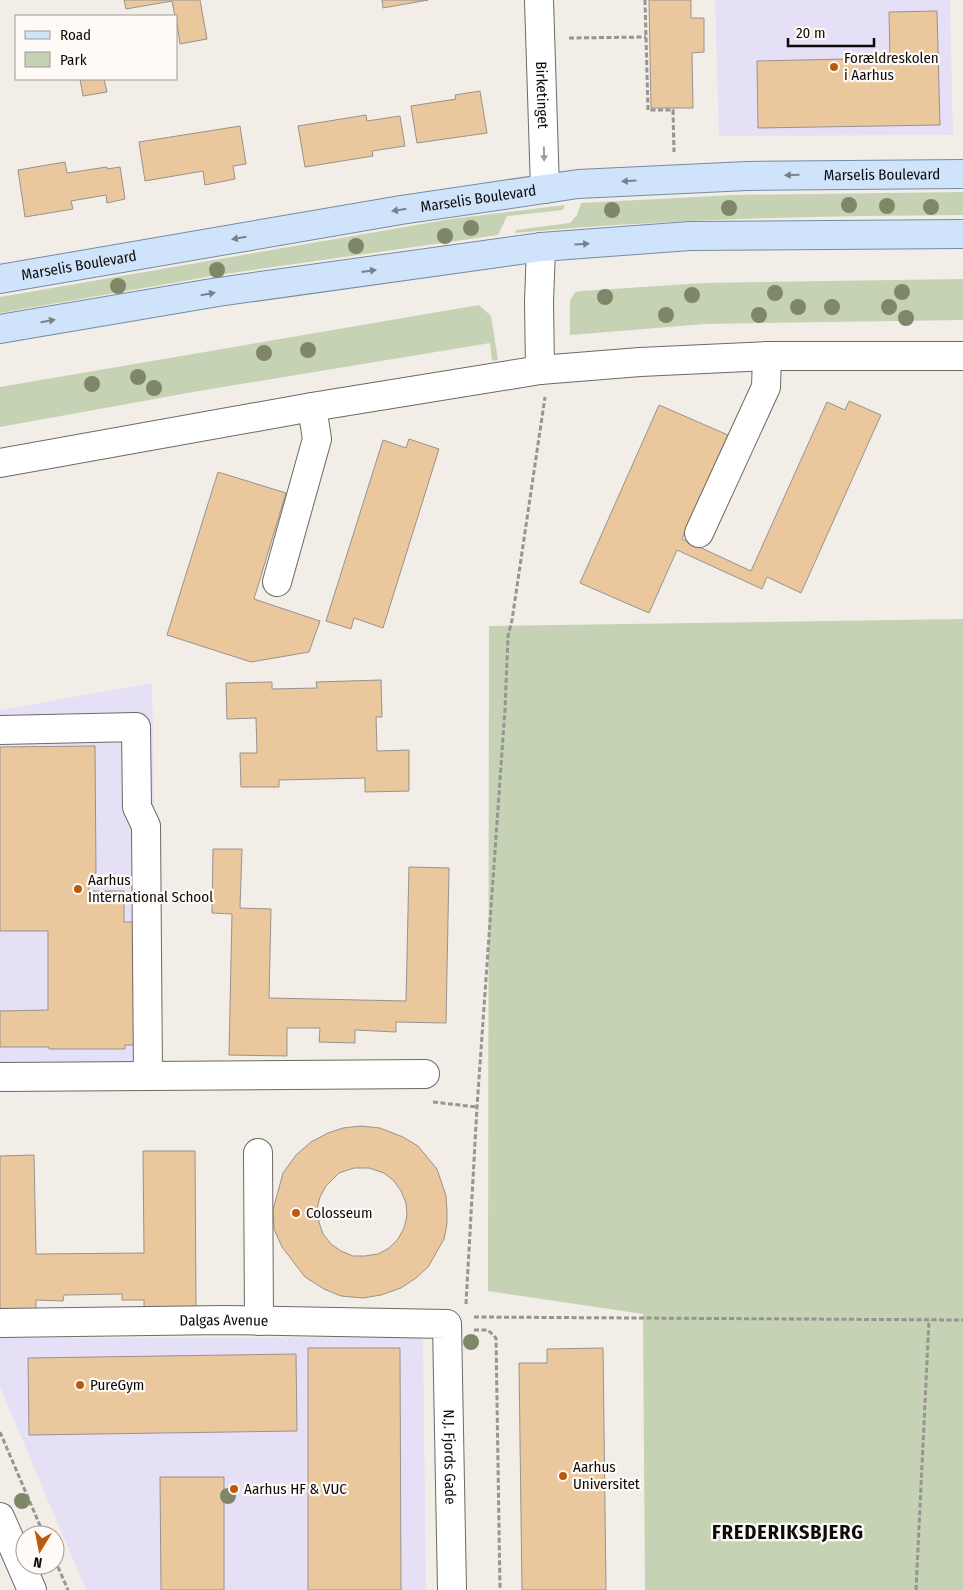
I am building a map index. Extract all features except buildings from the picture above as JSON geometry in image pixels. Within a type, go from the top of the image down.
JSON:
[{"type":"main road","name":"Marselis Boulevard","points":[[0,279],[401,210],[578,184],[747,176],[963,174]]},
{"type":"main road","points":[[0,330],[218,292],[542,247],[690,236],[963,234]]},
{"type":"street","name":"Birketinget","points":[[539,0],[545,189]]},
{"type":"street","points":[[540,370],[539,302],[542,247]]},
{"type":"street","points":[[700,533],[766,387],[767,356]]},
{"type":"street","points":[[0,463],[312,407],[540,370],[640,362],[767,356],[963,356]]},
{"type":"street","points":[[277,582],[317,439],[312,407]]},
{"type":"street","points":[[0,730],[136,727],[137,807],[146,826],[148,1076]]},
{"type":"street","points":[[0,1077],[425,1074]]},
{"type":"street","points":[[258,1153],[259,1321]]},
{"type":"street","name":"Dalgas Avenue","points":[[0,1323],[259,1321],[453,1324]]},
{"type":"street","name":"N.J. Fjords Gade","points":[[452,1590],[453,1324]]},
{"type":"street","points":[[0,1517],[32,1590]]},
{"type":"path","points":[[645,0],[648,110],[673,110],[675,179]]},
{"type":"path","points":[[540,39],[646,37]]},
{"type":"path","points":[[453,1324],[477,1107],[505,710],[508,636],[545,398],[540,370]]},
{"type":"path","points":[[916,1590],[929,1320]]},
{"type":"path","points":[[453,1324],[963,1320]]},
{"type":"path","points":[[453,1324],[488,1330],[496,1338],[500,1590]]},
{"type":"path","points":[[0,1432],[40,1525]]},
{"type":"path","points":[[62,1575],[68,1590]]},
{"type":"shaded area","name":"Forældreskolen i Aarhus","points":[[715,0],[950,0],[953,135],[719,136]]},
{"type":"shaded area","name":"Aarhus International School","points":[[152,683],[159,1068],[0,1067],[0,710]]},
{"type":"shaded area","name":"Aarhus HF & VUC","points":[[423,1337],[426,1590],[86,1590],[65,1540],[65,1525],[58,1525],[0,1387],[0,1338]]},
{"type":"green space","points":[[963,192],[963,215],[739,219],[627,224],[515,233],[516,230],[570,223],[577,215],[581,203],[734,195]]},
{"type":"green space","points":[[565,205],[563,210],[507,216],[498,235],[218,275],[0,313],[0,297],[451,219]]},
{"type":"green space","points":[[963,279],[963,320],[705,324],[570,335],[570,301],[575,292],[582,291],[704,283]]},
{"type":"green space","points":[[479,305],[491,316],[498,360],[492,361],[490,343],[193,392],[0,427],[0,387]]},
{"type":"green space","points":[[963,619],[963,1590],[645,1590],[643,1314],[488,1291],[489,626]]},
{"type":"place","name":"Forældreskolen i Aarhus","points":[[834,67]]},
{"type":"place","name":"Aarhus International School","points":[[78,889]]},
{"type":"place","name":"Colosseum","points":[[296,1213]]},
{"type":"place","name":"PureGym","points":[[80,1385]]},
{"type":"place","name":"Aarhus Universitet","points":[[563,1476]]},
{"type":"place","name":"Aarhus HF & VUC","points":[[234,1489]]},
{"type":"district","name":"FREDERIKSBJERG","points":[[788,1532]]}]
